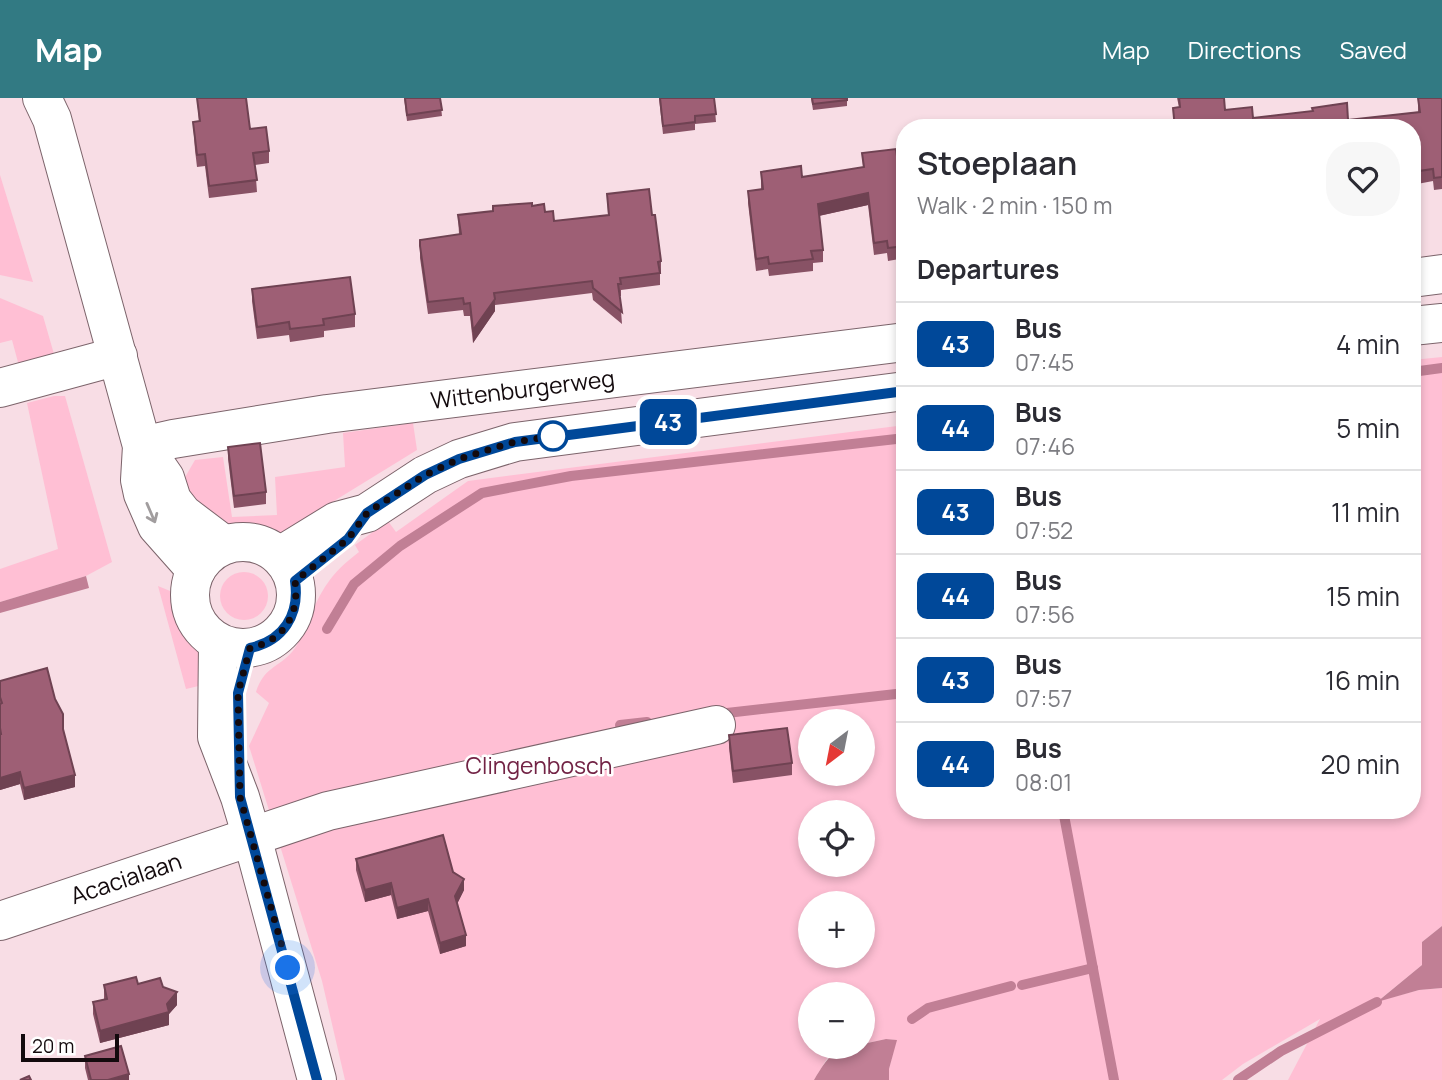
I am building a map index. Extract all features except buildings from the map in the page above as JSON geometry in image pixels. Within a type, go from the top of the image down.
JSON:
[{"type":"street","points":[[42,98],[52,119],[142,446],[140,480],[157,526],[196,570]]},
{"type":"street","points":[[1421,277],[1442,274]]},
{"type":"street","points":[[1421,325],[1442,323]]},
{"type":"street","name":"Wittenburgerweg","points":[[142,446],[327,414],[896,343]]},
{"type":"street","points":[[0,388],[118,356]]},
{"type":"street","points":[[287,568],[337,521],[367,513],[425,475],[459,459],[515,442],[896,392]]},
{"type":"street","points":[[142,446],[165,478],[172,500],[183,514],[224,545]]},
{"type":"street","points":[[253,542],[267,547],[287,568],[296,607],[284,630],[263,645],[234,646],[198,624],[192,611],[190,590],[196,570],[203,559],[224,545],[253,542]]},
{"type":"street","points":[[234,646],[217,737],[252,837],[317,1080]]},
{"type":"street","name":"Acacialaan","points":[[0,920],[328,811],[716,725]]},
{"type":"green space","points":[[0,175],[33,282],[0,275]]},
{"type":"green space","points":[[0,298],[43,316],[56,361],[19,366],[12,340],[0,343]]},
{"type":"green space","name":"Clingenbosch","points":[[1442,357],[1442,926],[1422,942],[1422,965],[1378,1001],[1419,990],[1442,988],[1442,1080],[1288,1080],[1320,1019],[1243,1064],[1222,1080],[889,1080],[896,1040],[875,1041],[875,982],[798,982],[798,1059],[827,1059],[814,1080],[345,1080],[322,981],[249,746],[269,703],[256,692],[263,677],[294,649],[328,583],[340,568],[359,552],[355,545],[388,521],[396,532],[468,481],[896,426],[896,819],[1421,819],[1421,359]]},
{"type":"green space","points":[[65,396],[112,562],[86,576],[0,602],[0,569],[58,549],[27,403]]},
{"type":"green space","points":[[413,423],[417,450],[282,533],[227,525],[190,506],[184,479],[195,460],[223,457],[232,517],[277,515],[275,477],[345,467],[343,433]]},
{"type":"green space","points":[[244,572],[261,579],[268,596],[261,613],[244,620],[227,613],[220,596],[227,579]]},
{"type":"green space","points":[[158,586],[175,593],[179,614],[199,650],[207,684],[186,689]]},
{"type":"shaded area","points":[[86,576],[89,588],[0,613],[0,602]]},
{"type":"shaded area","points":[[1442,926],[1442,988],[1419,990],[1377,1002],[1422,965],[1422,942]]},
{"type":"shaded area","points":[[897,1040],[889,1069],[889,1080],[814,1080],[828,1059],[875,1059],[875,1041]]},
{"type":"waterway","points":[[1421,371],[1442,368]]},
{"type":"waterway","points":[[327,629],[354,584],[400,546],[482,493],[571,476],[896,439]]},
{"type":"waterway","points":[[718,714],[896,694]]},
{"type":"waterway","points":[[620,725],[647,722]]},
{"type":"waterway","points":[[1065,819],[1114,1080]]},
{"type":"waterway","points":[[1022,985],[1093,968]]},
{"type":"waterway","points":[[912,1019],[928,1008],[1011,986]]},
{"type":"waterway","points":[[1238,1080],[1281,1051],[1377,1002]]},
{"type":"bus line","name":"43","points":[[317,1080],[240,797],[238,693],[250,648],[274,639],[291,619],[296,607],[295,581],[348,539],[367,513],[425,475],[459,459],[515,442],[896,392]]},
{"type":"route","points":[[288,968],[240,797],[238,693],[250,648],[263,645],[284,630],[296,607],[295,581],[348,539],[367,513],[425,475],[459,459],[515,442],[553,436]]}]
